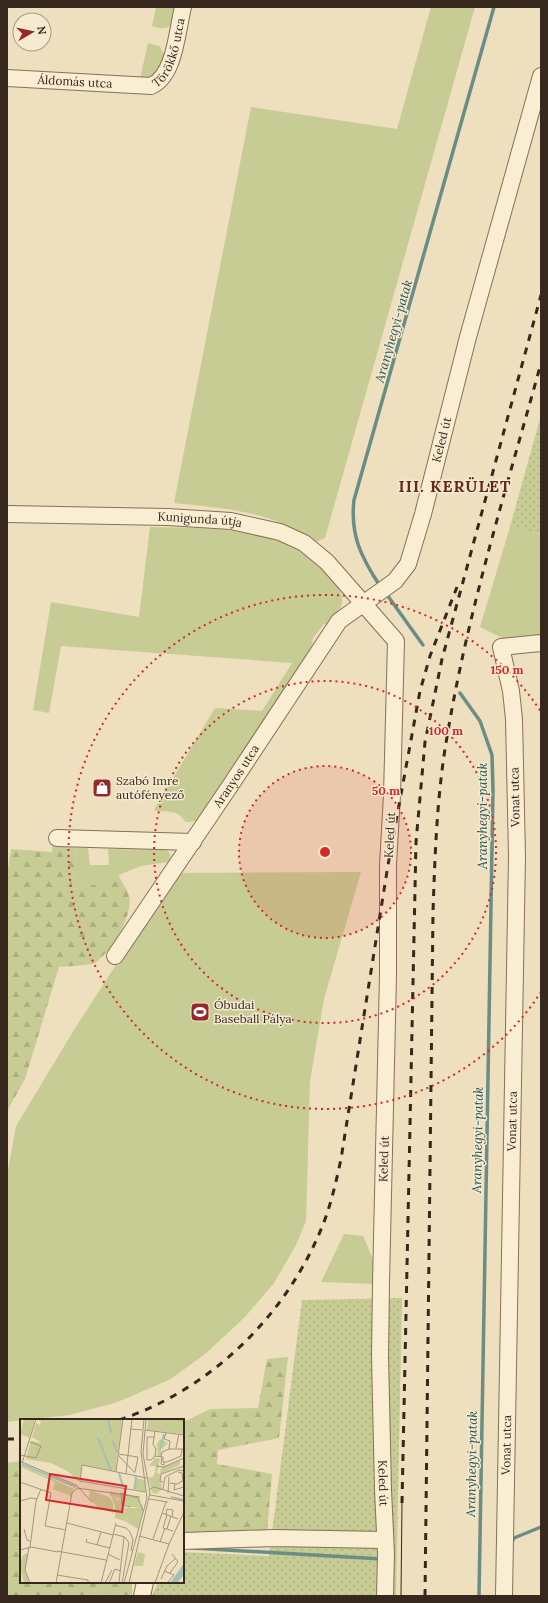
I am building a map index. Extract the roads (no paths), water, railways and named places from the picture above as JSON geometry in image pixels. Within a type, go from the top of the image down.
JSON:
[{"type":"street","name":"Törökkő utca","points":[[144,87],[157,84],[170,67],[183,7]]},
{"type":"street","name":"Keled út","points":[[385,1596],[386,1553],[380,1312],[388,975],[388,865],[396,648],[394,638],[369,600],[395,581],[408,564],[423,514],[468,337],[541,76]]},
{"type":"street","name":"Áldomás utca","points":[[7,78],[144,87]]},
{"type":"street","name":"Kunigunda útja","points":[[7,514],[168,517],[231,521],[258,526],[287,534],[311,547],[369,600]]},
{"type":"street","name":"Aranyos utca","points":[[115,956],[193,842],[339,621],[369,600]]},
{"type":"street","name":"Vonat utca","points":[[504,1596],[517,856],[512,705],[508,674],[501,647],[541,643]]},
{"type":"street","points":[[57,838],[193,842]]},
{"type":"street","points":[[184,1541],[273,1538],[386,1553]]},
{"type":"street","points":[[142,1596],[145,1583]]},
{"type":"waterway","name":"Aranyhegyi-patak","points":[[380,586],[367,565],[358,545],[355,535],[353,513],[354,500],[494,7]]},
{"type":"waterway","name":"Aranyhegyi-patak","points":[[385,592],[423,645]]},
{"type":"waterway","name":"Aranyhegyi-patak","points":[[460,693],[480,721],[492,755],[493,790],[479,1596]]},
{"type":"waterway","points":[[511,1543],[514,1538],[541,1527]]},
{"type":"waterway","points":[[192,1548],[382,1559]]},
{"type":"tram line","points":[[401,1596],[402,1503]]},
{"type":"railway","points":[[402,1503],[416,842],[425,742],[442,659],[541,295]]},
{"type":"railway","points":[[425,1596],[433,912],[439,802],[447,737],[466,642],[489,549],[541,363]]},
{"type":"railway","points":[[122,1419],[152,1407],[184,1390],[214,1369],[241,1346],[266,1319],[288,1290],[307,1260],[322,1227],[331,1202],[341,1159],[388,865],[420,691],[430,656],[457,587]]},
{"type":"railway","points":[[7,1439],[20,1439]]},
{"type":"place","name":"Szabó Imre autófényező","points":[[102,788]]},
{"type":"place","name":"Óbudai Baseball Pálya","points":[[200,1012]]},
{"type":"district","name":"III. KERÜLET","points":[[455,486]]}]
